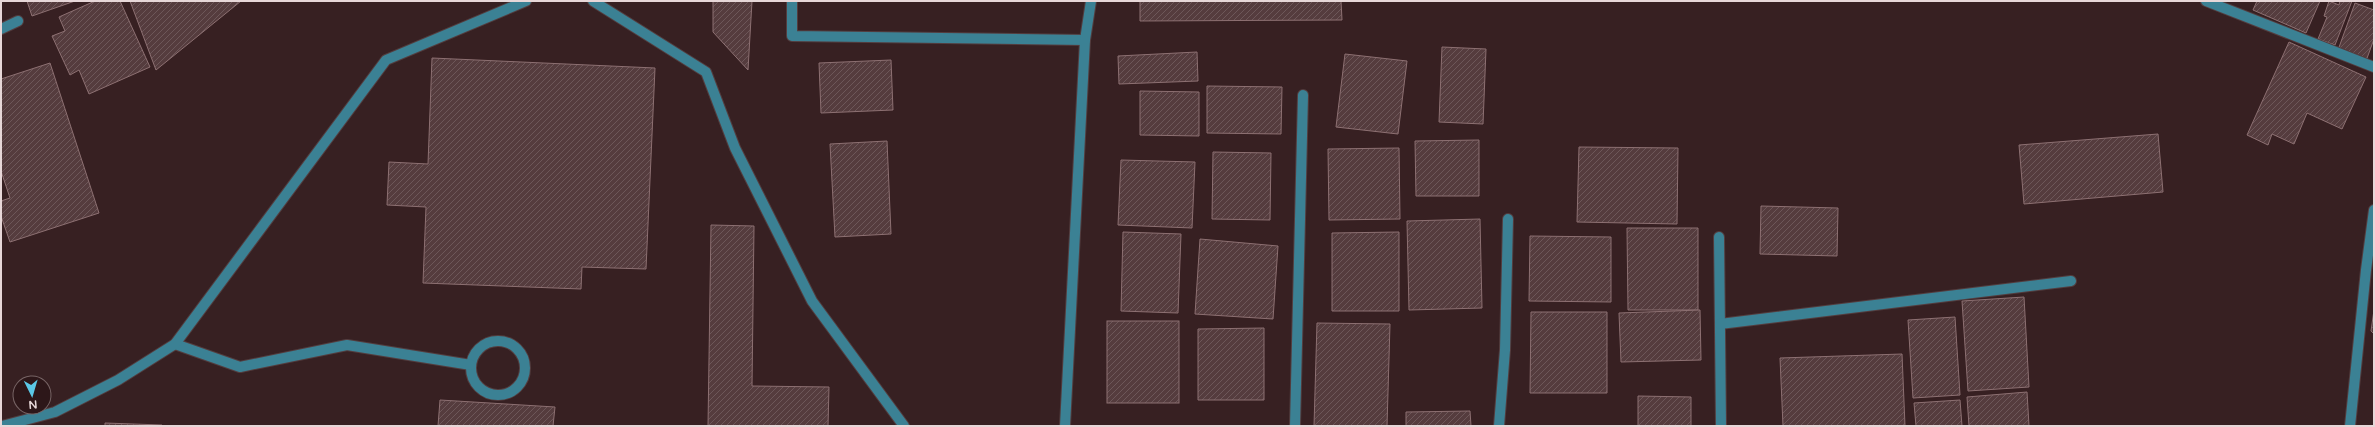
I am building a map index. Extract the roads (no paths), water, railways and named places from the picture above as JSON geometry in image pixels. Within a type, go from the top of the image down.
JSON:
[{"type":"street","points":[[2,426],[55,412],[118,380],[175,344],[386,60],[526,1]]},
{"type":"street","points":[[593,1],[706,72],[735,148],[812,301],[904,426]]},
{"type":"street","points":[[792,1],[792,36],[1085,40]]},
{"type":"street","points":[[1065,426],[1085,40],[1091,1]]},
{"type":"street","points":[[2206,1],[2374,67]]},
{"type":"street","points":[[1,29],[18,21]]},
{"type":"street","points":[[1295,426],[1303,95]]},
{"type":"street","points":[[2350,426],[2366,270],[2374,210]]},
{"type":"street","points":[[1499,426],[1505,350],[1508,219]]},
{"type":"street","points":[[1719,237],[1721,426]]},
{"type":"street","points":[[1720,324],[2071,281]]},
{"type":"street","points":[[502,340],[518,348],[523,355],[526,364],[525,374],[516,390],[508,394],[498,395],[489,394],[478,386],[471,374],[471,365],[473,357],[481,346],[493,341],[502,340]]},
{"type":"street","points":[[175,344],[240,367],[347,345],[471,365]]}]
